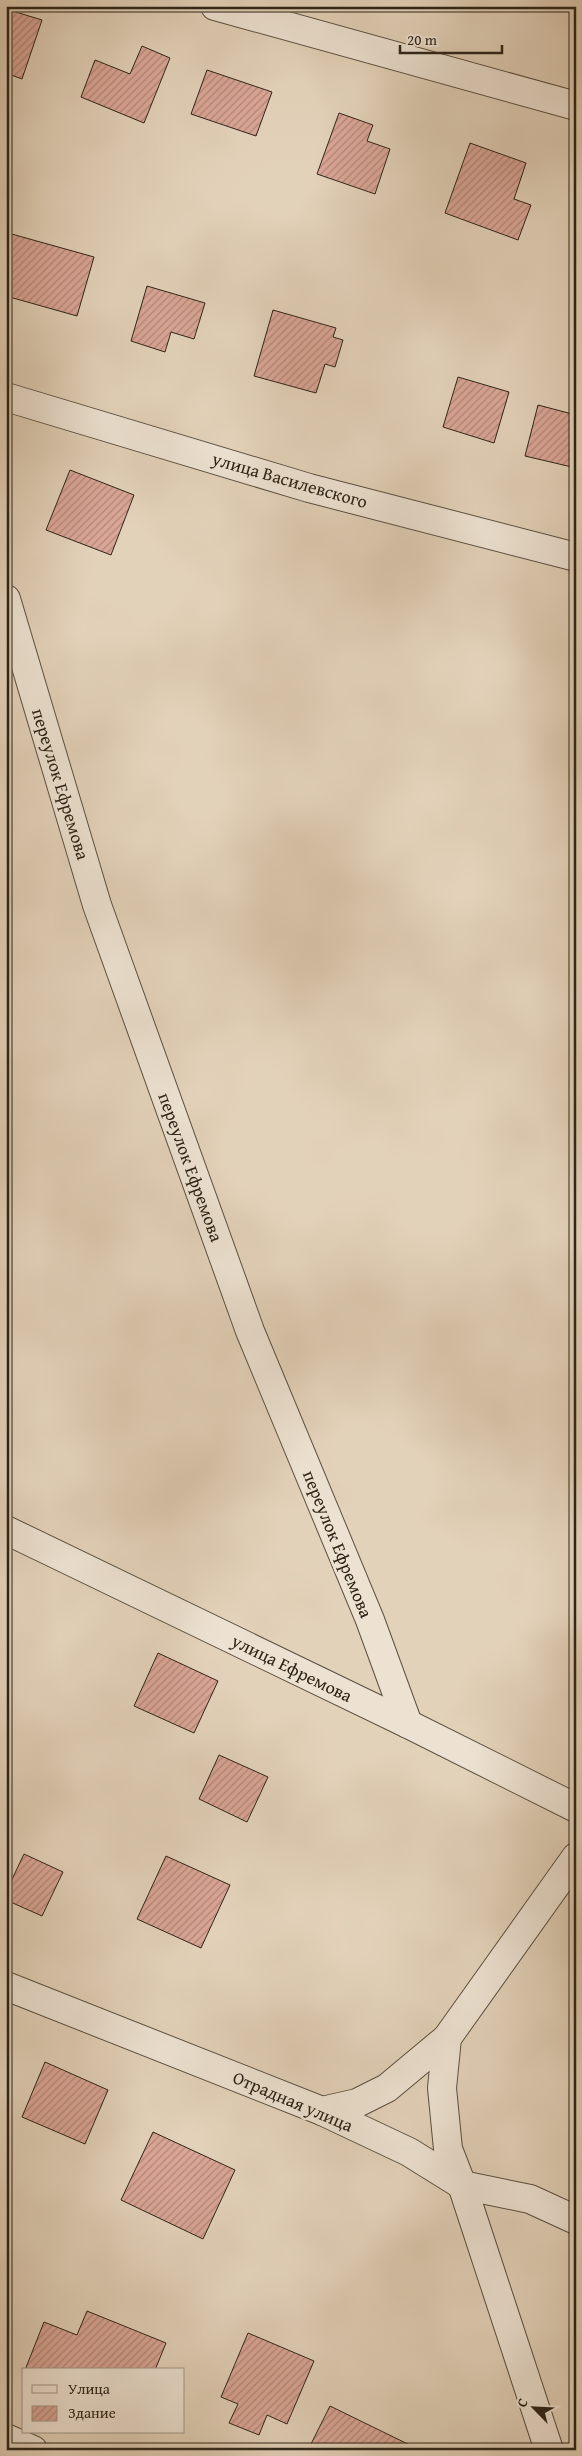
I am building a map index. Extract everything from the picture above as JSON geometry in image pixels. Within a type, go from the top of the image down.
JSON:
[{"type":"street","points":[[215,6],[576,106]]},
{"type":"street","name":"улица Василевского","points":[[6,397],[309,488],[576,557]]},
{"type":"street","name":"переулок Ефремова","points":[[6,598],[100,914],[250,1331],[370,1620],[408,1724]]},
{"type":"street","name":"улица Ефремова","points":[[6,1530],[408,1724],[576,1808]]},
{"type":"street","points":[[322,2111],[357,2103],[387,2088],[447,2038],[576,1857]]},
{"type":"street","name":"Отрадная улица","points":[[6,1986],[322,2111],[409,2152],[462,2185],[530,2200],[576,2220]]},
{"type":"street","points":[[447,2038],[442,2088],[448,2149],[462,2185],[548,2450]]},
{"type":"street","points":[[6,2438],[34,2450]]},
{"type":"building","points":[[6,9],[42,20],[22,79],[6,73]]},
{"type":"building","points":[[142,46],[170,58],[144,123],[81,97],[95,60],[130,74]]},
{"type":"building","points":[[207,70],[272,92],[256,136],[191,114]]},
{"type":"building","points":[[339,113],[373,125],[367,141],[390,149],[375,194],[317,174]]},
{"type":"building","points":[[470,143],[526,163],[514,199],[531,205],[518,240],[445,213]]},
{"type":"building","points":[[8,233],[94,257],[77,316],[6,296]]},
{"type":"building","points":[[147,286],[205,303],[194,339],[171,332],[165,352],[131,341]]},
{"type":"building","points":[[273,310],[336,328],[333,337],[343,340],[335,367],[325,364],[316,393],[254,376]]},
{"type":"building","points":[[458,377],[509,392],[494,443],[443,427]]},
{"type":"building","points":[[538,405],[576,415],[576,468],[525,456]]},
{"type":"building","points":[[70,470],[134,495],[111,555],[46,530]]},
{"type":"building","points":[[158,1653],[218,1681],[194,1733],[134,1706]]},
{"type":"building","points":[[219,1755],[268,1777],[247,1822],[199,1799]]},
{"type":"building","points":[[24,1854],[63,1872],[42,1916],[6,1900],[6,1892]]},
{"type":"building","points":[[166,1856],[230,1885],[201,1948],[137,1919]]},
{"type":"building","points":[[45,2062],[108,2090],[85,2144],[22,2117]]},
{"type":"building","points":[[153,2132],[235,2170],[203,2239],[121,2200]]},
{"type":"building","points":[[87,2311],[166,2343],[156,2368],[26,2368],[44,2322],[77,2335]]},
{"type":"building","points":[[248,2333],[314,2361],[287,2424],[267,2415],[259,2435],[229,2423],[238,2404],[221,2397]]},
{"type":"building","points":[[330,2406],[418,2449],[308,2450]]}]
